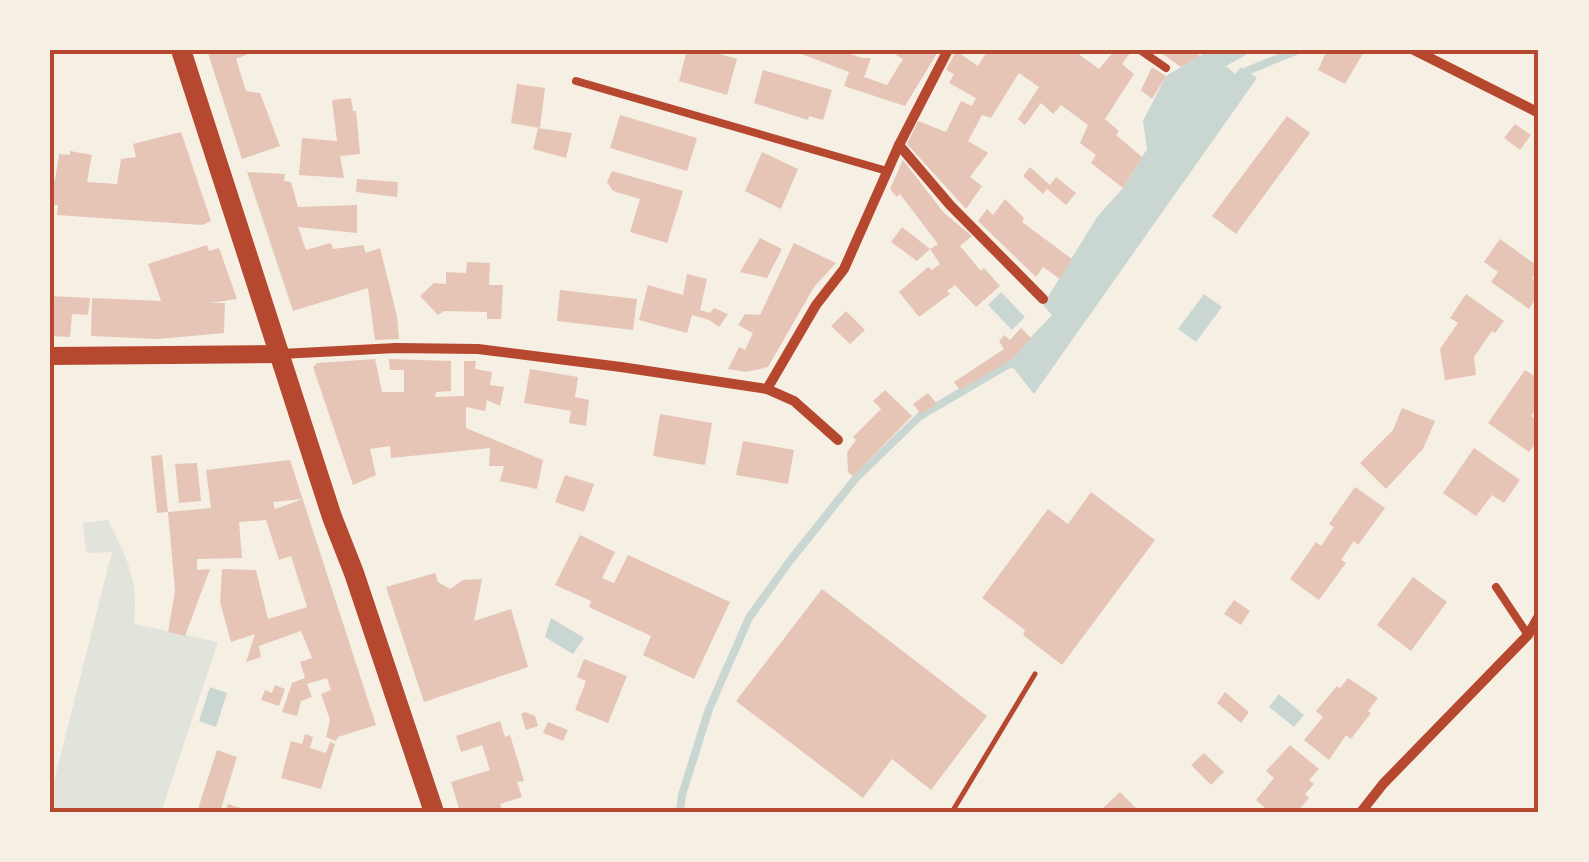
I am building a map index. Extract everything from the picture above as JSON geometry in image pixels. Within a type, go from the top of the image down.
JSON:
[{"type":"main road","points":[[181,50],[332,517],[434,812]]},
{"type":"street","points":[[767,389],[816,305],[844,269],[899,145],[948,50]]},
{"type":"street","points":[[1414,50],[1539,114]]},
{"type":"street","points":[[899,145],[950,205],[1044,299]]},
{"type":"street","points":[[50,356],[280,354],[396,348],[551,357],[767,389],[794,402],[838,440]]},
{"type":"street","points":[[1361,812],[1383,784],[1528,635],[1539,616]]},
{"type":"lane","points":[[1140,50],[1166,68]]},
{"type":"lane","points":[[576,81],[888,171]]},
{"type":"lane","points":[[1496,587],[1528,635]]},
{"type":"path","points":[[952,812],[1035,674]]},
{"type":"shaded area","points":[[1210,50],[1268,51],[1251,52],[1226,66],[1235,74],[1241,67],[1257,78],[1034,394],[1008,361],[1052,315],[1043,305],[1097,217],[1123,188],[1147,149],[1143,121],[1166,76]]},
{"type":"shaded area","points":[[1001,292],[1025,317],[1012,330],[988,305]]},
{"type":"shaded area","points":[[1204,294],[1222,307],[1196,342],[1178,329]]},
{"type":"shaded area","points":[[108,520],[133,582],[134,624],[218,642],[161,812],[50,812],[50,797],[112,552],[86,553],[83,523]]},
{"type":"shaded area","points":[[551,618],[584,638],[573,654],[545,637]]},
{"type":"shaded area","points":[[210,687],[227,693],[216,727],[199,721]]},
{"type":"shaded area","points":[[1279,694],[1304,715],[1294,727],[1269,707]]},
{"type":"building","points":[[207,50],[249,50],[250,53],[236,59],[246,91],[260,93],[280,146],[242,159]]},
{"type":"building","points":[[687,50],[706,50],[737,59],[727,95],[679,81]]},
{"type":"building","points":[[791,50],[839,50],[871,58],[864,77],[887,85],[903,59],[896,55],[899,50],[939,50],[905,106],[844,86],[849,72]]},
{"type":"building","points":[[988,50],[1073,50],[1099,69],[1115,50],[1130,53],[1122,64],[1134,74],[1105,119],[1119,131],[1116,135],[1142,157],[1123,188],[1091,163],[1096,155],[1080,143],[1088,125],[1061,105],[1053,114],[1041,103],[1025,125],[1018,119],[1039,87],[1019,73],[991,118],[982,115],[968,141],[988,153],[970,177],[982,186],[966,209],[907,144],[918,121],[946,132],[961,101],[972,106],[976,98],[949,83],[954,74],[946,70],[956,51],[978,66]]},
{"type":"building","points":[[1157,50],[1193,50],[1200,56],[1181,67]]},
{"type":"building","points":[[1327,50],[1365,50],[1345,84],[1318,70]]},
{"type":"building","points":[[1152,67],[1166,76],[1152,99],[1141,90]]},
{"type":"building","points":[[763,70],[832,90],[823,120],[809,116],[808,120],[754,103]]},
{"type":"building","points":[[517,84],[545,88],[540,128],[511,123]]},
{"type":"building","points":[[351,98],[360,154],[340,156],[344,178],[299,175],[302,138],[337,141],[332,100]]},
{"type":"building","points":[[620,115],[697,138],[687,171],[610,148]]},
{"type":"building","points":[[1287,116],[1310,133],[1236,234],[1212,216]]},
{"type":"building","points":[[1515,124],[1531,135],[1520,150],[1504,138]]},
{"type":"building","points":[[538,128],[572,133],[566,158],[533,149]]},
{"type":"building","points":[[181,132],[211,221],[202,225],[57,215],[58,205],[50,205],[50,179],[55,180],[59,154],[70,155],[70,151],[92,155],[87,182],[117,184],[121,159],[136,157],[133,144]]},
{"type":"building","points":[[762,152],[798,169],[781,209],[745,191]]},
{"type":"building","points":[[903,160],[944,213],[972,236],[960,246],[1000,286],[976,307],[955,285],[947,291],[950,294],[919,317],[899,292],[928,267],[932,270],[940,264],[930,249],[938,244],[900,194],[897,197],[890,189]]},
{"type":"building","points":[[1030,167],[1050,185],[1056,177],[1076,193],[1066,205],[1047,189],[1043,194],[1023,176]]},
{"type":"building","points":[[612,171],[683,191],[667,243],[630,232],[640,199],[613,191],[607,182]]},
{"type":"building","points":[[247,172],[285,174],[284,181],[291,182],[298,207],[357,205],[357,233],[298,227],[306,250],[331,243],[333,249],[363,245],[366,253],[380,248],[399,339],[375,340],[368,288],[293,311]]},
{"type":"building","points":[[357,179],[398,182],[397,197],[356,192]]},
{"type":"building","points":[[1005,199],[1024,218],[1022,222],[1072,259],[1060,279],[1043,267],[1036,277],[978,221],[987,209],[993,215]]},
{"type":"building","points":[[902,227],[930,249],[917,261],[891,242]]},
{"type":"building","points":[[760,238],[782,249],[767,278],[740,272]]},
{"type":"building","points":[[1500,239],[1539,267],[1532,278],[1539,284],[1539,294],[1529,309],[1491,282],[1498,272],[1484,262]]},
{"type":"building","points":[[794,243],[836,263],[814,287],[768,367],[746,372],[728,369],[739,347],[745,350],[753,333],[738,325],[745,314],[760,315]]},
{"type":"building","points":[[207,245],[209,251],[219,248],[237,299],[210,303],[225,303],[224,333],[158,339],[91,336],[92,298],[161,301],[148,264]]},
{"type":"building","points":[[467,262],[490,263],[489,285],[503,285],[501,319],[487,319],[487,312],[444,311],[438,315],[420,296],[434,283],[446,284],[446,272],[466,273]]},
{"type":"building","points":[[687,274],[707,279],[700,310],[710,313],[714,308],[728,314],[719,327],[692,315],[687,333],[639,320],[648,285],[683,295]]},
{"type":"building","points":[[560,290],[637,299],[633,330],[557,321]]},
{"type":"building","points":[[1466,294],[1504,321],[1474,357],[1476,375],[1445,380],[1440,349],[1458,323],[1450,318]]},
{"type":"building","points":[[50,296],[90,298],[88,315],[72,314],[70,337],[50,336]]},
{"type":"building","points":[[846,311],[865,330],[850,344],[831,326]]},
{"type":"building","points":[[1021,328],[1031,338],[1012,359],[960,390],[954,382],[1004,349],[999,341],[1004,335],[1010,340]]},
{"type":"building","points":[[375,359],[382,392],[404,392],[404,370],[390,370],[389,359],[451,361],[451,391],[436,392],[435,397],[464,396],[464,361],[476,361],[475,369],[492,372],[490,385],[504,387],[500,406],[487,400],[485,411],[466,407],[466,428],[543,460],[537,489],[500,481],[504,466],[489,466],[490,448],[391,458],[390,446],[370,449],[376,475],[353,485],[313,367],[317,363]]},
{"type":"building","points":[[530,369],[578,377],[575,397],[589,400],[586,426],[569,423],[571,411],[524,403]]},
{"type":"building","points":[[1525,370],[1539,379],[1539,405],[1531,416],[1539,421],[1539,439],[1529,452],[1488,423]]},
{"type":"building","points":[[885,390],[912,416],[853,476],[848,472],[847,452],[856,440],[853,437],[881,409],[873,401]]},
{"type":"building","points":[[928,393],[937,404],[921,414],[913,404]]},
{"type":"building","points":[[1402,408],[1435,421],[1423,449],[1386,489],[1360,463],[1393,430]]},
{"type":"building","points":[[660,414],[712,423],[705,465],[653,456]]},
{"type":"building","points":[[743,441],[794,450],[788,484],[736,475]]},
{"type":"building","points":[[1474,448],[1520,480],[1504,503],[1492,495],[1476,516],[1443,493]]},
{"type":"building","points":[[162,455],[168,512],[157,513],[151,456]]},
{"type":"building","points":[[290,460],[303,499],[376,725],[336,741],[326,737],[330,720],[321,694],[331,690],[327,678],[307,684],[312,697],[301,701],[297,716],[282,712],[292,683],[305,678],[300,662],[312,658],[301,631],[259,646],[261,657],[246,662],[255,634],[231,642],[220,602],[222,569],[256,570],[268,619],[307,607],[291,556],[279,560],[266,520],[239,522],[242,558],[197,559],[197,570],[210,569],[185,636],[168,632],[175,591],[168,512],[211,508],[206,470]],"holes":[[[303,499],[275,509],[273,502]]]},
{"type":"building","points":[[197,463],[201,501],[179,503],[175,464]]},
{"type":"building","points":[[565,475],[594,484],[584,512],[555,502]]},
{"type":"building","points":[[1355,487],[1385,508],[1358,545],[1354,541],[1341,560],[1346,563],[1319,600],[1290,579],[1316,542],[1321,546],[1334,527],[1329,524]]},
{"type":"building","points":[[1091,492],[1155,540],[1062,665],[1023,635],[1025,630],[982,598],[1048,509],[1068,524]]},
{"type":"building","points":[[580,535],[615,552],[602,578],[614,583],[628,555],[730,602],[694,679],[643,655],[651,636],[589,607],[591,601],[555,585]]},
{"type":"building","points":[[435,573],[438,582],[450,589],[463,580],[482,579],[474,621],[511,609],[528,667],[424,702],[386,587]]},
{"type":"building","points":[[1413,577],[1447,602],[1411,651],[1377,625]]},
{"type":"building","points":[[822,589],[987,716],[931,790],[892,759],[863,798],[736,701]]},
{"type":"building","points":[[1234,600],[1250,611],[1241,625],[1224,614]]},
{"type":"building","points":[[584,659],[627,676],[608,723],[575,710],[586,681],[577,677]]},
{"type":"building","points":[[1348,678],[1378,698],[1351,739],[1346,735],[1329,760],[1304,740],[1323,717],[1316,711]]},
{"type":"building","points":[[275,685],[285,689],[279,706],[261,700],[265,690],[272,693]]},
{"type":"building","points":[[1225,692],[1249,712],[1241,723],[1217,703]]},
{"type":"building","points":[[521,714],[535,716],[538,726],[526,730]]},
{"type":"building","points":[[500,721],[505,737],[510,735],[524,781],[517,782],[522,797],[500,804],[503,812],[460,812],[451,782],[490,770],[482,745],[461,752],[456,736]]},
{"type":"building","points":[[548,722],[568,730],[563,741],[543,733]]},
{"type":"building","points":[[305,734],[313,737],[310,748],[326,753],[330,742],[335,744],[321,789],[281,778],[291,741],[302,744]]},
{"type":"building","points":[[1290,745],[1319,769],[1309,780],[1314,784],[1305,794],[1309,798],[1297,812],[1270,812],[1256,800],[1274,778],[1266,771]]},
{"type":"building","points":[[217,750],[237,757],[220,812],[197,812]]},
{"type":"building","points":[[1204,753],[1224,772],[1211,785],[1191,765]]},
{"type":"building","points":[[1120,792],[1137,809],[1101,810]]},
{"type":"building","points":[[228,804],[250,811],[250,812],[225,812]]},
{"type":"waterway","points":[[1243,78],[1247,71],[1298,50]]},
{"type":"waterway","points":[[680,812],[709,709],[749,618],[789,562],[856,478],[920,416],[1009,364],[1020,365]]}]
